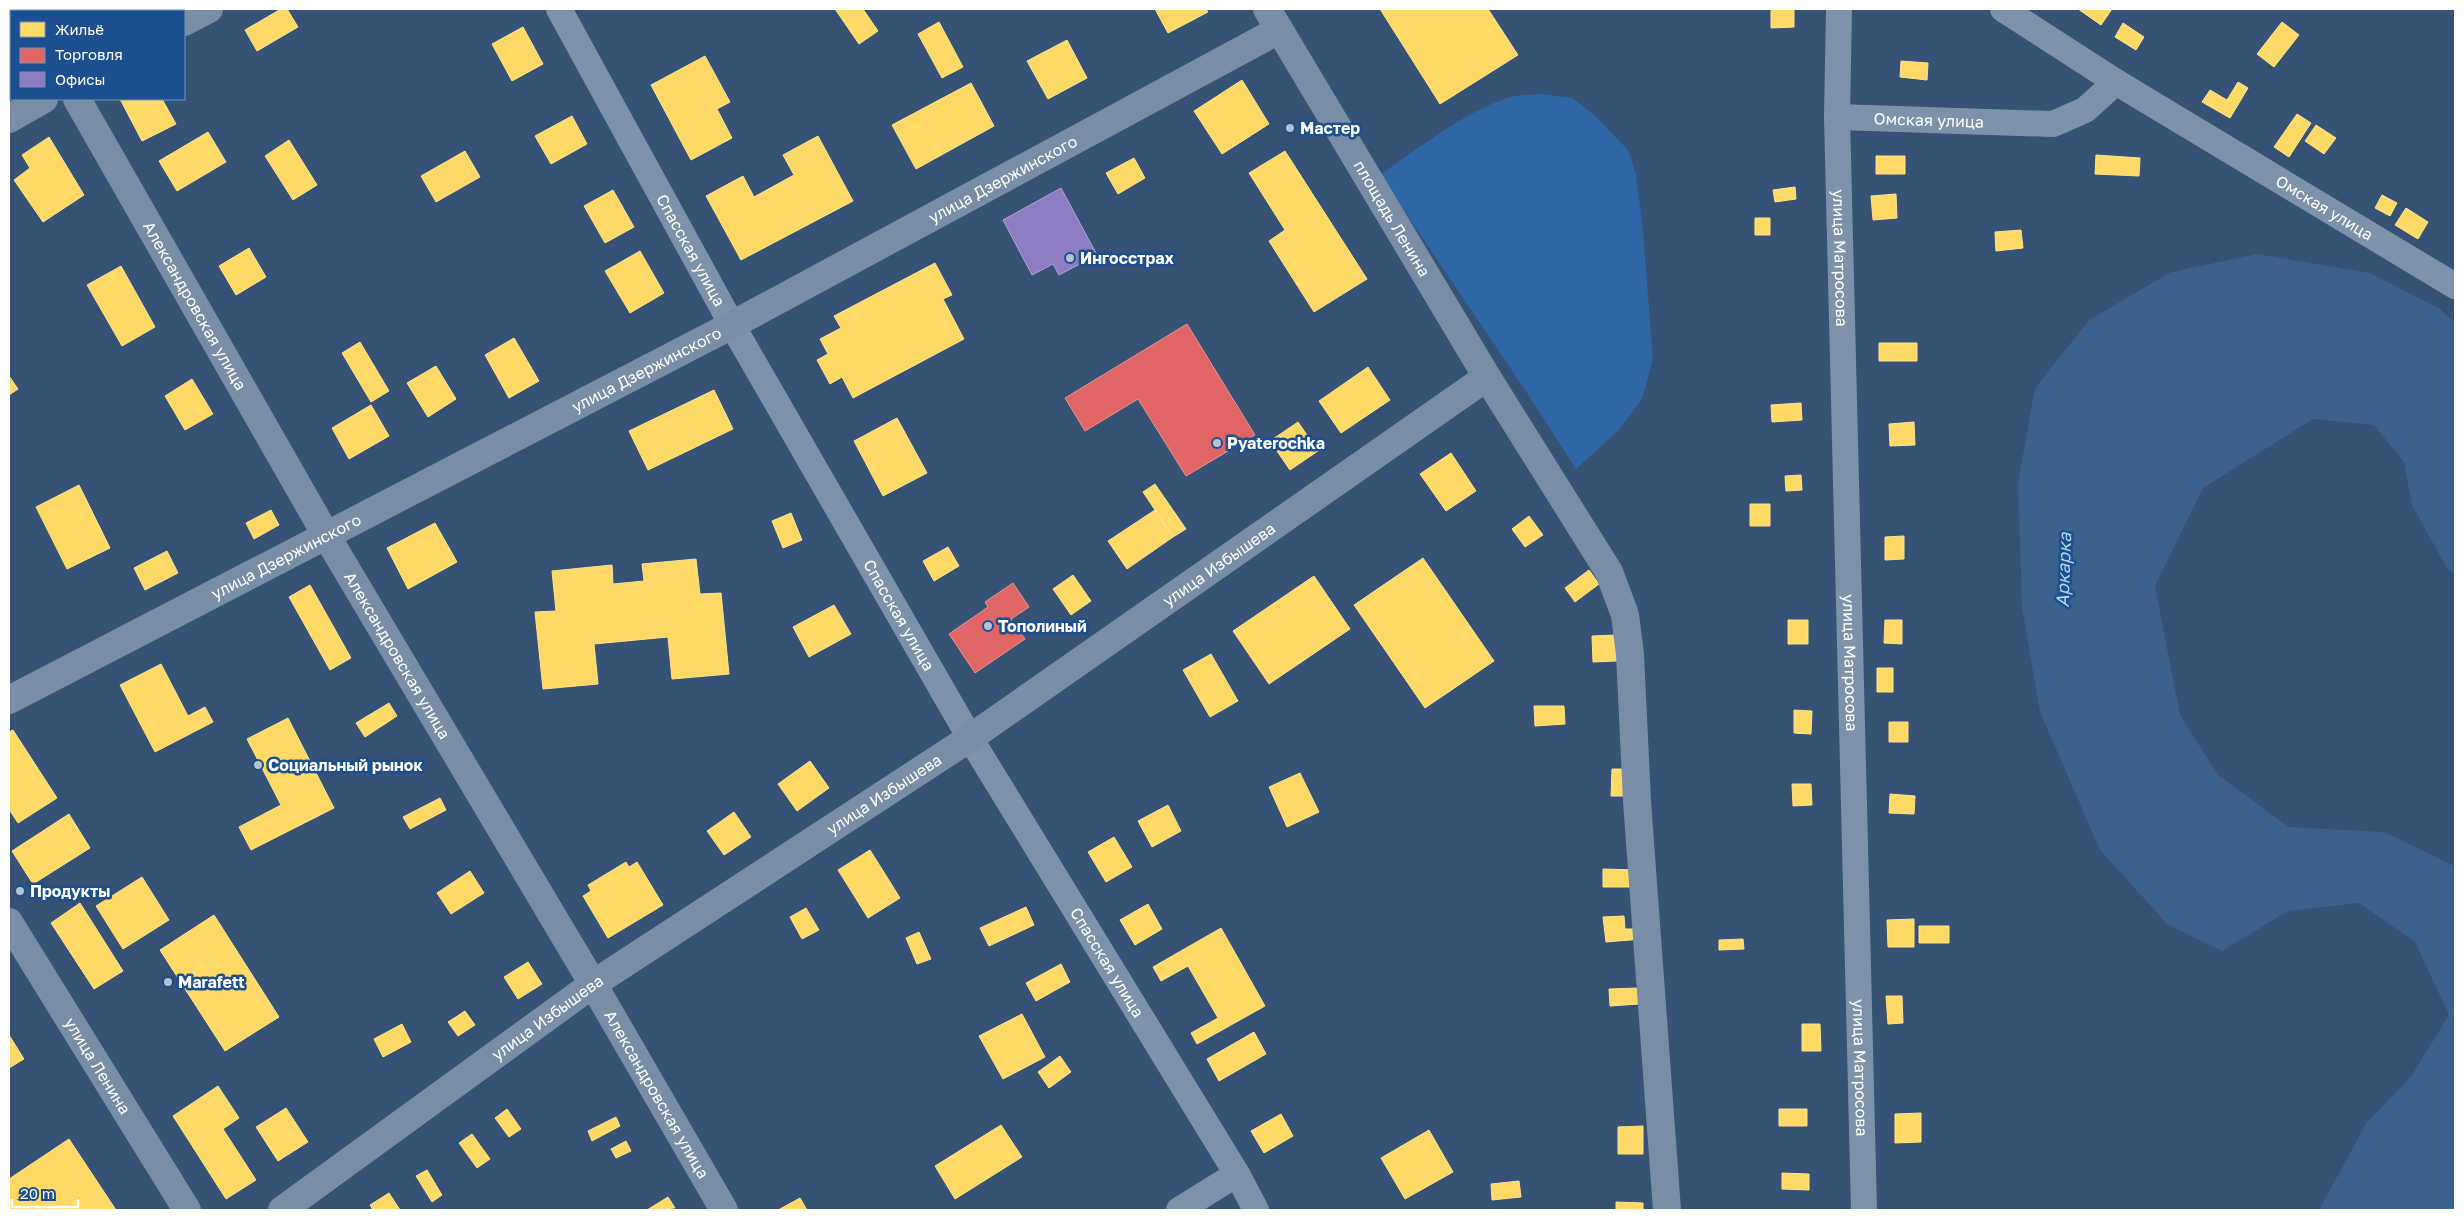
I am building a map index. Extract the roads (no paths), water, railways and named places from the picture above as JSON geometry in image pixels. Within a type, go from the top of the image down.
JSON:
[{"type":"street","points":[[185,21],[209,9]]},
{"type":"street","name":"Спасская улица","points":[[559,9],[732,325],[970,738],[1237,1174],[1256,1210]]},
{"type":"street","points":[[1836,117],[1839,9]]},
{"type":"street","name":"Омская улица","points":[[2003,9],[2116,82],[2455,286]]},
{"type":"street","name":"улица Дзержинского","points":[[9,700],[732,325],[1273,19]]},
{"type":"street","name":"площадь Ленина","points":[[1273,19],[1487,377],[1609,572],[1625,615],[1630,654],[1637,801],[1667,1210]]},
{"type":"street","name":"Омская улица","points":[[1836,117],[2053,124],[2085,110],[2116,82]]},
{"type":"street","points":[[9,119],[42,100]]},
{"type":"street","name":"Александровская улица","points":[[78,100],[326,534],[593,984],[724,1210]]},
{"type":"street","name":"улица Матросова","points":[[1836,117],[1864,1210]]},
{"type":"street","name":"улица Избышева","points":[[282,1210],[593,984],[970,738],[1487,377]]},
{"type":"street","name":"улица Ленина","points":[[9,922],[187,1210]]},
{"type":"street","points":[[1179,1210],[1237,1174]]},
{"type":"water","name":"Аркарка","points":[[2258,254],[2370,273],[2440,309],[2455,323],[2455,574],[2448,570],[2412,505],[2404,462],[2374,425],[2313,419],[2203,488],[2155,586],[2180,715],[2218,775],[2289,827],[2384,832],[2455,866],[2455,1210],[2319,1210],[2367,1122],[2410,1078],[2449,1015],[2415,942],[2359,903],[2288,911],[2222,951],[2167,924],[2100,850],[2040,712],[2022,607],[2018,483],[2035,388],[2089,320],[2171,272]]},
{"type":"place","name":"Мастер","points":[[1290,128]]},
{"type":"place","name":"Ингосстрах","points":[[1070,258]]},
{"type":"place","name":"Pyaterochka","points":[[1217,443]]},
{"type":"place","name":"Тополиный","points":[[988,626]]},
{"type":"place","name":"Социальный рынок","points":[[258,765]]},
{"type":"place","name":"Продукты","points":[[20,891]]},
{"type":"place","name":"Marafett","points":[[168,982]]}]
